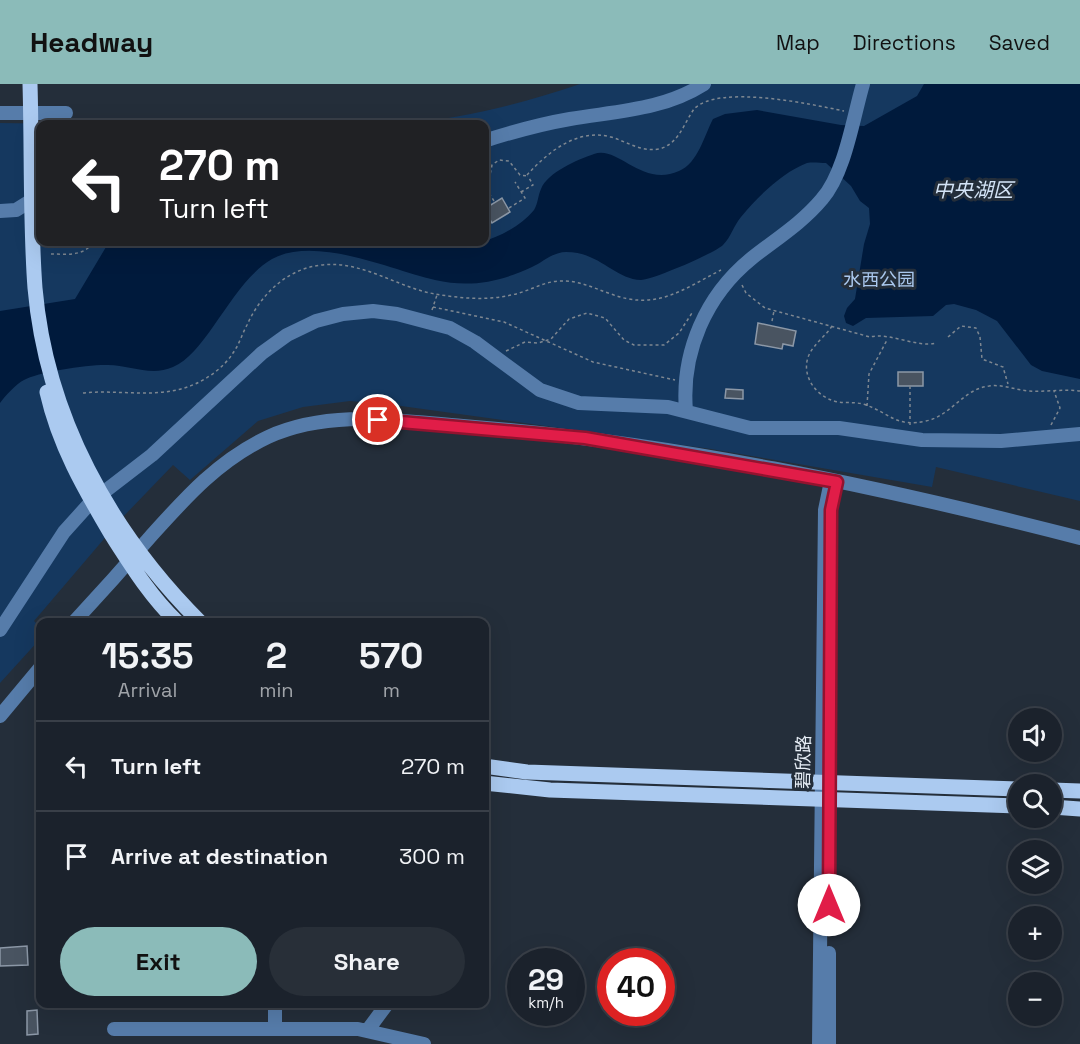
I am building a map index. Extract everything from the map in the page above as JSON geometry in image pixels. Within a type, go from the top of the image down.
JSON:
[{"type":"main road","points":[[23,84],[28,113],[33,200],[32,291],[63,446],[174,618]]},
{"type":"main road","points":[[28,113],[30,84]]},
{"type":"main road","points":[[135,559],[196,618]]},
{"type":"main road","points":[[489,767],[527,772],[1008,789]]},
{"type":"main road","points":[[489,784],[550,790],[1008,806]]},
{"type":"main road","points":[[1062,790],[1080,791]]},
{"type":"main road","points":[[1062,807],[1080,808]]},
{"type":"street","points":[[489,140],[550,123],[655,106],[686,95],[704,84]]},
{"type":"street","points":[[686,411],[686,381],[698,329],[709,306],[736,272],[823,199],[835,178],[863,84]]},
{"type":"street","points":[[0,112],[66,113]]},
{"type":"street","points":[[0,211],[16,210],[33,200]]},
{"type":"street","points":[[0,630],[64,532],[95,498],[152,455],[195,417],[239,371],[287,334],[316,321],[343,314],[373,311],[428,321],[475,342],[540,390],[557,397],[606,406],[647,405],[686,411],[730,425],[750,428],[838,428],[910,438],[974,441],[1080,434]]},
{"type":"street","points":[[78,618],[195,496],[230,466],[285,436],[328,425],[378,425],[543,437],[960,507],[1080,538]]},
{"type":"street","points":[[833,484],[945,509],[1080,544]]},
{"type":"street","name":"碧欣路","points":[[829,1044],[825,782],[833,484]]},
{"type":"street","points":[[84,618],[135,559]]},
{"type":"street","points":[[0,707],[36,665]]},
{"type":"street","points":[[0,716],[36,673]]},
{"type":"street","name":"碧欣路","points":[[819,1044],[825,800]]},
{"type":"street","points":[[275,1008],[275,1029]]},
{"type":"street","points":[[367,1031],[384,1008]]},
{"type":"street","points":[[114,1029],[349,1029],[424,1044]]},
{"type":"street","points":[[347,1044],[349,1029]]},
{"type":"path","points":[[489,180],[492,165],[499,160],[509,161],[520,176],[527,175],[555,149],[584,137],[610,137],[636,148],[662,148],[683,130],[695,108],[706,98],[718,94],[768,96],[855,115]]},
{"type":"path","points":[[521,192],[533,185],[527,175]]},
{"type":"path","points":[[509,208],[525,198],[515,182]]},
{"type":"path","points":[[489,193],[494,201]]},
{"type":"path","points":[[51,254],[78,253],[85,251],[89,246]]},
{"type":"path","points":[[736,272],[746,292],[765,308],[887,339],[893,337],[922,344],[937,343]]},
{"type":"path","points":[[428,321],[437,294]]},
{"type":"path","points":[[500,362],[502,355],[510,348],[525,342],[545,340],[558,333],[568,319],[587,313],[605,318],[624,340],[634,345],[664,345],[680,333],[690,314],[709,306]]},
{"type":"path","points":[[433,307],[504,322],[573,355],[615,369],[686,381]]},
{"type":"path","points":[[772,321],[774,310]]},
{"type":"path","points":[[832,326],[807,362],[808,378],[816,391],[829,399],[867,406],[891,419],[910,423],[926,421],[946,413],[975,389],[992,385],[1030,391],[1080,391]]},
{"type":"path","points":[[948,337],[961,326],[976,328],[980,337],[982,359],[1003,367],[1008,386]]},
{"type":"path","points":[[867,406],[869,374],[887,339]]},
{"type":"path","points":[[910,386],[910,438]]},
{"type":"path","points":[[1053,436],[1051,424],[1060,408],[1054,390]]},
{"type":"green space","name":"水西公园","points":[[580,84],[1080,84],[1080,501],[936,467],[932,487],[711,449],[394,405],[350,401],[303,407],[258,421],[190,480],[173,465],[121,519],[36,618],[34,621],[36,623],[36,643],[0,683],[0,123],[36,124],[36,246],[489,246],[489,120],[433,120],[536,98]]},
{"type":"water","name":"中央湖区","points":[[924,84],[1080,84],[1080,379],[1042,371],[1031,365],[997,321],[976,310],[954,304],[946,305],[933,316],[866,318],[853,326],[846,323],[844,316],[847,308],[855,299],[864,244],[870,224],[869,208],[860,201],[851,186],[826,163],[807,163],[789,172],[763,193],[747,209],[726,242],[718,249],[647,279],[631,279],[588,256],[566,252],[552,255],[532,267],[496,280],[473,283],[435,280],[331,252],[290,253],[272,259],[258,270],[244,284],[197,347],[173,367],[149,371],[116,365],[100,365],[52,371],[21,382],[0,403],[0,311],[75,299],[107,246],[489,246],[489,239],[517,225],[534,210],[541,189],[550,177],[572,163],[594,154],[612,155],[642,171],[666,175],[679,171],[691,162],[713,119],[725,114],[757,110],[841,125],[864,126],[917,96]]},
{"type":"building","points":[[502,198],[510,212],[492,223],[489,218],[489,206]]},
{"type":"building","points":[[758,323],[796,331],[793,346],[783,344],[782,349],[755,344]]},
{"type":"building","points":[[898,372],[923,372],[923,386],[898,386]]},
{"type":"building","points":[[726,389],[743,390],[743,399],[725,398]]},
{"type":"building","points":[[27,946],[28,965],[0,966],[0,948]]},
{"type":"building","points":[[37,1010],[38,1034],[27,1035],[27,1011]]},
{"type":"route","points":[[378,420],[585,438],[751,465],[837,482],[831,510],[829,905]]}]
